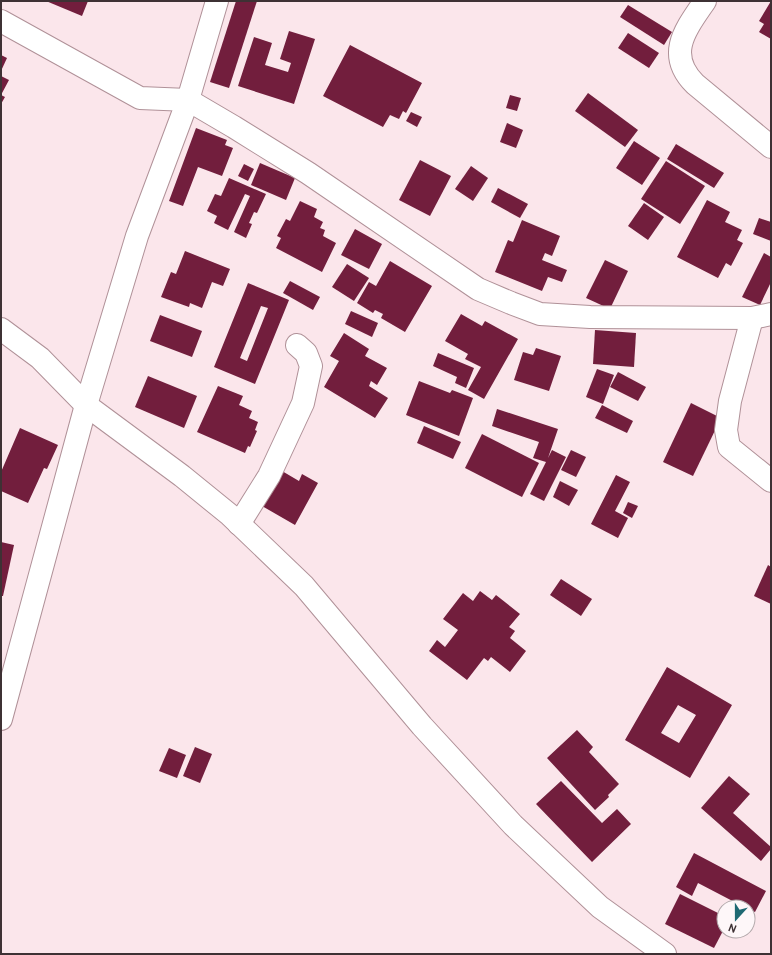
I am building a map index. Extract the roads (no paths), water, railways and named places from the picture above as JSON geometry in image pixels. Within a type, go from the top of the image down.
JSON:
[{"type":"street","points":[[1,719],[86,405],[137,236],[188,100],[217,1]]},
{"type":"street","points":[[705,1],[688,27],[679,49],[682,66],[686,76],[771,147]]},
{"type":"street","points":[[1,21],[140,98],[188,100],[308,173],[478,289],[511,303],[540,314],[582,316],[762,316],[730,401],[726,430],[729,447],[771,481]]},
{"type":"street","points":[[1,329],[40,358],[86,405],[182,476],[239,524],[304,586],[422,726],[512,825],[600,907],[665,954]]},
{"type":"street","points":[[239,524],[269,476],[303,403],[310,366],[306,353],[297,345]]}]
